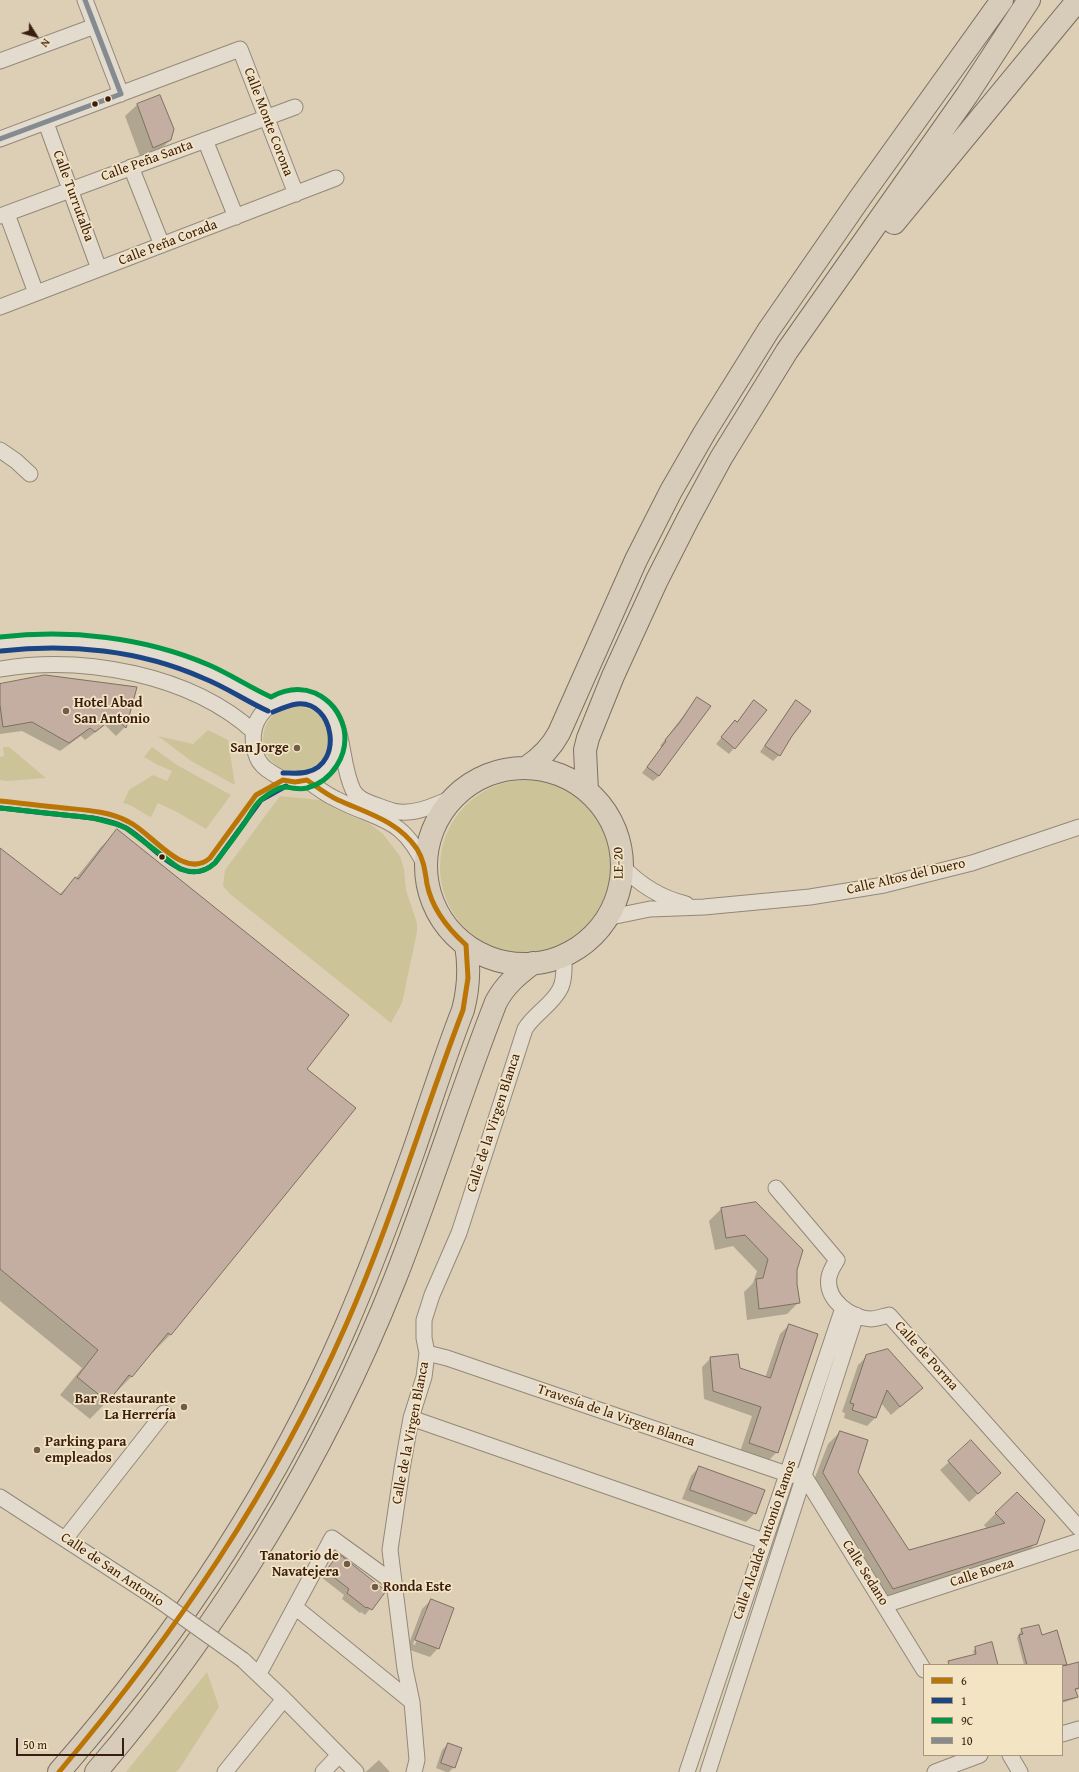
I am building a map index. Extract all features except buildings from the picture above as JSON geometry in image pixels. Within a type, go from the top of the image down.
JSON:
[{"type":"highway","name":"LE-20","points":[[948,78],[962,43],[988,0]]},
{"type":"highway","name":"LE-20","points":[[527,767],[540,759],[551,747],[559,734],[636,560],[671,491],[705,432],[773,324],[860,198],[948,78],[1002,0]]},
{"type":"highway","points":[[587,791],[585,750],[588,738],[613,676],[657,580],[721,458],[787,351],[972,89],[1029,0]]},
{"type":"highway","points":[[835,285],[892,226],[1078,0]]},
{"type":"highway","name":"LE-20","points":[[527,767],[544,769],[559,774],[587,791],[597,800],[612,822],[620,847],[622,866],[618,890],[615,902],[606,918],[594,933],[585,941],[564,955],[554,959],[533,963],[515,963],[497,960],[481,954],[466,945],[446,926],[438,914],[428,885],[426,868],[427,848],[433,830],[442,812],[454,797],[476,780],[503,770],[527,767]]},
{"type":"highway","points":[[59,1772],[124,1694],[154,1655],[211,1572],[264,1488],[303,1417],[345,1327],[368,1272],[409,1163],[463,1010],[468,992],[470,974],[466,945]]},
{"type":"highway","name":"LE-20","points":[[96,1772],[144,1714],[209,1625],[250,1562],[308,1465],[345,1393],[395,1280],[496,1002],[502,990],[511,980],[533,963]]},
{"type":"street","points":[[0,139],[121,94],[85,0]]},
{"type":"street","points":[[0,61],[95,26]]},
{"type":"street","name":"Calle Monte Corona","points":[[121,94],[240,49],[296,194]]},
{"type":"street","name":"Calle Peña Santa","points":[[4,215],[295,107]]},
{"type":"street","name":"Calle Turrutalba","points":[[46,123],[99,269]]},
{"type":"street","points":[[205,140],[236,217]]},
{"type":"street","points":[[132,167],[162,245]]},
{"type":"street","name":"Calle Peña Corada","points":[[0,307],[336,178]]},
{"type":"street","points":[[4,215],[36,293]]},
{"type":"street","points":[[0,450],[16,461],[30,474]]},
{"type":"street","points":[[0,644],[30,641],[60,641],[129,648],[168,658],[206,671],[248,695],[271,705]]},
{"type":"street","points":[[0,669],[46,665],[93,667],[137,675],[183,689],[209,700],[228,711],[254,732]]},
{"type":"street","points":[[338,733],[338,746],[331,762],[318,776],[307,780],[295,782],[283,780],[262,765],[256,754],[254,732],[261,715],[271,705],[280,699],[291,696],[302,697],[313,700],[322,705],[336,722],[344,763],[354,792],[364,801],[394,811],[408,811],[435,805],[454,797]]},
{"type":"street","points":[[307,780],[336,800],[392,823],[401,830],[418,850],[426,868]]},
{"type":"street","name":"Calle Altos del Duero","points":[[606,918],[650,909],[704,907],[810,897],[884,885],[972,863],[1079,827]]},
{"type":"street","name":"Calle Altos del Duero","points":[[622,866],[633,878],[653,891],[674,901],[704,907]]},
{"type":"street","name":"Calle de la Virgen Blanca","points":[[414,1772],[417,1760],[412,1702],[405,1669],[390,1550],[402,1469],[412,1418],[424,1377],[427,1353],[424,1338],[424,1320],[432,1295],[459,1233],[524,1029],[530,1020],[561,989],[564,955]]},
{"type":"street","name":"Calle de Porma","points":[[776,1188],[837,1260],[829,1278],[830,1288],[834,1298],[843,1308],[856,1315],[872,1319],[889,1315],[1079,1528]]},
{"type":"street","name":"Calle Alcalde Antonio Ramos","points":[[687,1772],[843,1308]]},
{"type":"street","name":"Calle Alcalde Antonio Ramos","points":[[708,1772],[805,1477],[856,1315]]},
{"type":"street","name":"Travesía de la Virgen Blanca","points":[[427,1353],[447,1358],[787,1474],[805,1477]]},
{"type":"street","points":[[65,1539],[164,1413]]},
{"type":"street","points":[[412,1418],[764,1541]]},
{"type":"street","name":"Calle Sedano","points":[[805,1477],[923,1668]]},
{"type":"street","name":"Calle de San Antonio","points":[[0,1497],[160,1601],[243,1660],[284,1698],[356,1772]]},
{"type":"street","points":[[258,1673],[332,1538],[394,1583]]},
{"type":"street","name":"Calle Boeza","points":[[885,1605],[1079,1541]]},
{"type":"street","points":[[295,1607],[412,1702]]},
{"type":"street","points":[[225,1772],[284,1698]]},
{"type":"street","points":[[1063,1734],[1079,1729]]},
{"type":"street","points":[[323,1772],[339,1755]]},
{"type":"street","points":[[935,1772],[975,1756]]},
{"type":"street","points":[[1011,1756],[1020,1772]]},
{"type":"shaded area","points":[[296,706],[309,709],[319,716],[326,726],[329,739],[326,752],[319,762],[309,769],[296,772],[283,769],[273,762],[266,752],[263,739],[266,726],[273,716],[283,709]]},
{"type":"shaded area","points":[[208,730],[228,740],[235,785],[191,761],[158,736],[193,744]]},
{"type":"shaded area","points":[[3,747],[9,747],[46,778],[8,781],[0,780],[0,757],[4,756]]},
{"type":"shaded area","points":[[152,747],[177,765],[231,795],[206,829],[158,803],[151,817],[131,805],[123,803],[129,790],[153,775],[167,781],[172,771],[144,757]]},
{"type":"shaded area","points":[[527,780],[544,782],[568,790],[582,800],[594,812],[604,826],[610,842],[614,867],[612,884],[604,908],[594,922],[582,934],[568,944],[552,950],[527,954],[510,952],[486,944],[472,934],[460,922],[450,908],[444,892],[440,867],[442,850],[450,826],[460,812],[472,800],[486,790],[502,784]]},
{"type":"shaded area","points":[[280,796],[320,800],[338,810],[370,824],[383,834],[400,856],[404,869],[406,890],[417,923],[417,932],[402,1003],[391,1023],[230,894],[223,886],[225,870]]},
{"type":"shaded area","points":[[207,1672],[219,1707],[180,1768],[176,1772],[126,1772]]},
{"type":"transit line","name":"10","points":[[85,0],[121,94]]},
{"type":"transit line","name":"10","points":[[0,139],[121,94]]},
{"type":"transit line","name":"9C","points":[[0,637],[53,634],[80,635],[133,642],[184,655],[224,672],[271,697],[292,690],[309,691],[325,699],[334,708],[342,723],[345,739],[341,757],[337,766],[331,773],[316,785],[299,789],[283,787],[277,789],[259,801],[215,863],[203,871],[189,872],[180,869],[126,828],[116,824],[93,818],[0,808]]},
{"type":"transit line","name":"1","points":[[1,651],[52,648],[104,651],[129,655],[179,668],[220,686],[268,711]]},
{"type":"transit line","name":"1","points":[[273,712],[297,704],[310,705],[319,712],[326,722],[330,734],[330,746],[326,757],[319,767],[304,773],[283,773]]},
{"type":"transit line","name":"6","points":[[283,780],[295,782],[307,780],[334,798],[371,814],[401,831],[417,849],[421,857],[429,893],[441,918],[466,945]]},
{"type":"transit line","name":"6","points":[[0,801],[89,810],[113,815],[138,828],[168,853],[179,860],[190,864],[200,864],[210,858],[256,795],[283,780]]},
{"type":"transit line","name":"1","points":[[0,808],[87,817],[111,822],[126,828],[136,835],[168,862],[191,872],[203,870],[215,863],[261,800],[286,786]]},
{"type":"transit line","name":"6","points":[[59,1772],[143,1667],[182,1614],[219,1559],[254,1503],[287,1445],[317,1386],[346,1325],[378,1248],[463,1010],[468,978],[466,945]]},
{"type":"place","name":"Hotel Abad San Antonio","points":[[66,711]]},
{"type":"place","name":"San Jorge","points":[[297,748]]},
{"type":"place","name":"Bar Restaurante La Herrería","points":[[184,1407]]},
{"type":"place","name":"Parking para empleados","points":[[37,1450]]},
{"type":"place","name":"Tanatorio de Navatejera","points":[[347,1564]]},
{"type":"place","name":"Ronda Este","points":[[375,1587]]}]
